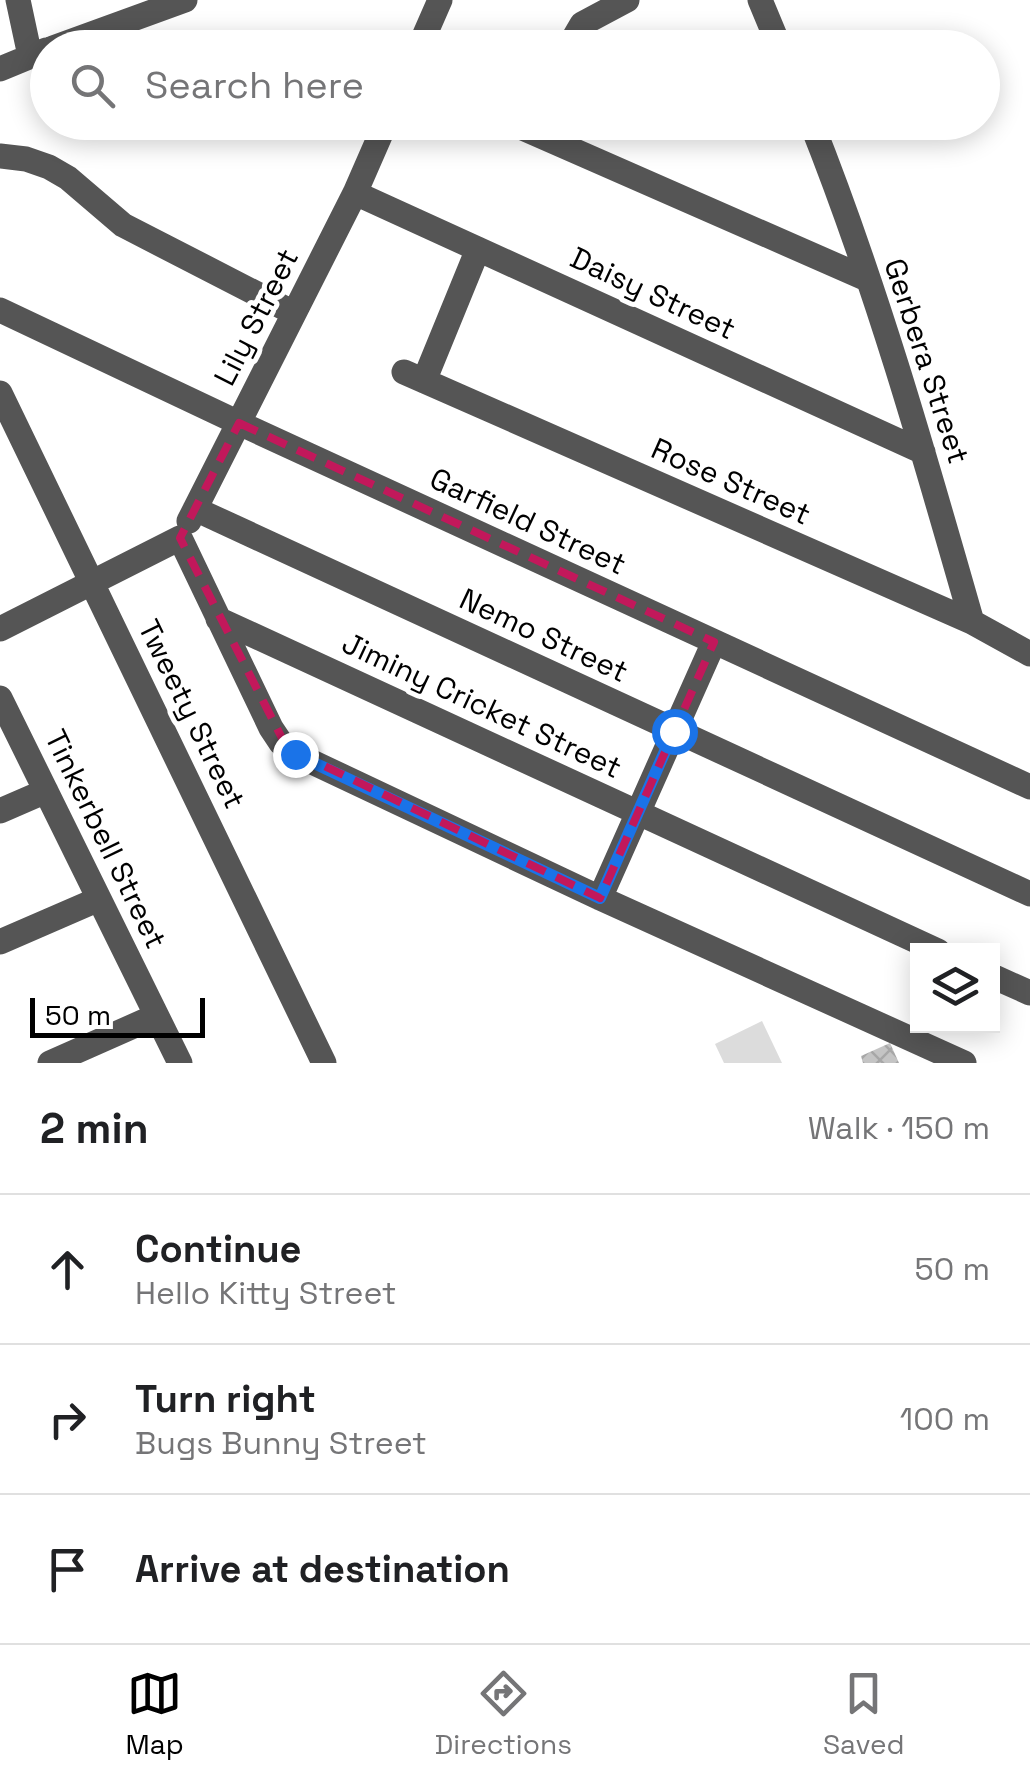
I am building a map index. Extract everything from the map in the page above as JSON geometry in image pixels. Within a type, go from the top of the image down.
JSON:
[{"type":"street","points":[[91,30],[141,8],[185,0]]},
{"type":"street","points":[[427,30],[440,0]]},
{"type":"street","points":[[578,30],[582,24],[627,0]]},
{"type":"street","points":[[760,0],[772,30]]},
{"type":"street","points":[[14,13],[30,34]]},
{"type":"street","points":[[0,68],[30,56]]},
{"type":"street","name":"Lily Street","points":[[180,538],[378,140]]},
{"type":"street","points":[[561,140],[867,279]]},
{"type":"street","name":"Gerbera Street","points":[[817,140],[923,452],[972,622]]},
{"type":"street","points":[[0,156],[48,167],[68,178],[123,226],[294,313]]},
{"type":"street","name":"Daisy Street","points":[[355,193],[923,452]]},
{"type":"street","name":"Rose Street","points":[[478,248],[414,377],[972,622],[1030,654]]},
{"type":"street","name":"Garfield Street","points":[[0,310],[1030,788]]},
{"type":"street","name":"Tweety Street","points":[[0,393],[324,1063]]},
{"type":"street","name":"Nemo Street","points":[[195,509],[1030,894]]},
{"type":"street","points":[[0,629],[180,538],[276,737],[295,754],[964,1063]]},
{"type":"street","name":"Jiminy Cricket Street","points":[[218,618],[923,943]]},
{"type":"street","points":[[600,898],[714,642]]},
{"type":"street","name":"Tinkerbell Street","points":[[0,698],[180,1063]]},
{"type":"street","points":[[0,811],[46,792]]},
{"type":"street","points":[[0,942],[99,899]]},
{"type":"street","points":[[1000,980],[1030,993]]},
{"type":"street","points":[[50,1063],[156,1016]]},
{"type":"highlighted area","points":[[239,423],[714,642],[600,898],[287,748],[180,538]]},
{"type":"shaded area","points":[[762,1021],[782,1063],[724,1063],[715,1044]]},
{"type":"building","points":[[890,1043],[899,1063],[863,1063],[861,1056]]},
{"type":"route","points":[[295,754],[600,898],[674,731]]}]
